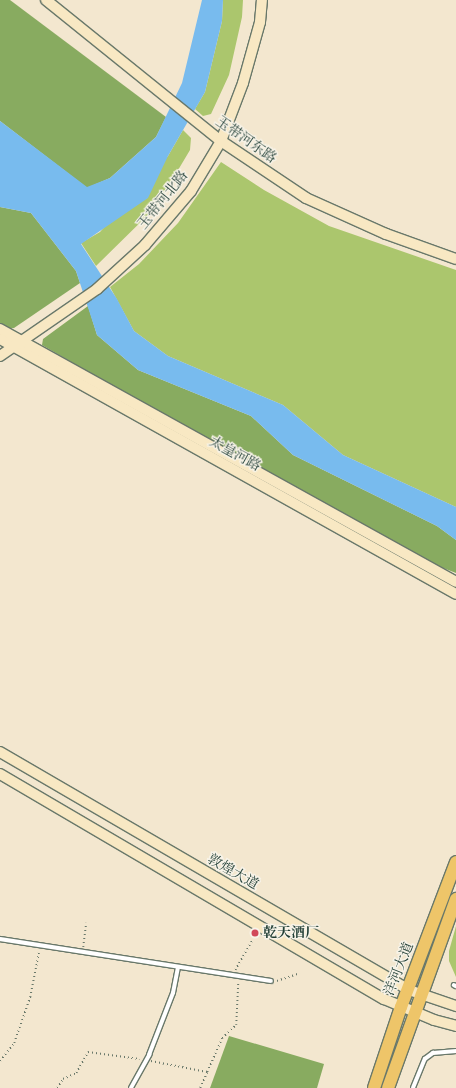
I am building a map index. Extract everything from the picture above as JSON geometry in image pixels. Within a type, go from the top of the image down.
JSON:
[{"type":"main road","name":"洋河大道","points":[[374,1088],[400,1007],[409,990],[456,862]]},
{"type":"main road","name":"洋河大道","points":[[388,1088],[456,899]]},
{"type":"street","name":"玉带河东路","points":[[46,0],[164,97],[221,141],[306,198],[386,234],[456,259]]},
{"type":"street","name":"玉带河北路","points":[[0,356],[97,289],[145,245],[192,191],[221,141],[243,83],[260,22],[262,0]]},
{"type":"street","name":"太皇河路","points":[[0,329],[17,344],[456,594]]},
{"type":"street","name":"太皇河路","points":[[0,339],[17,344],[456,582]]},
{"type":"street","name":"敦煌大道","points":[[0,752],[409,990],[456,1006]]},
{"type":"street","points":[[0,774],[400,1007],[456,1026]]},
{"type":"lane","points":[[0,939],[271,981]]},
{"type":"lane","points":[[131,1088],[146,1060],[174,993],[178,967]]},
{"type":"lane","points":[[413,1088],[425,1059],[433,1053],[456,1051]]},
{"type":"path","points":[[82,952],[86,923]]},
{"type":"path","points":[[232,975],[252,941]]},
{"type":"path","points":[[0,1061],[14,1042],[30,997],[40,945]]},
{"type":"path","points":[[271,981],[300,973]]},
{"type":"path","points":[[200,1088],[222,1038],[236,1026],[239,976]]},
{"type":"path","points":[[57,1088],[63,1079],[76,1073],[88,1052],[146,1060],[207,1072]]},
{"type":"green space","points":[[0,0],[10,0],[166,117],[156,137],[110,178],[87,188],[0,121]]},
{"type":"green space","points":[[223,0],[243,0],[242,17],[229,75],[211,114],[203,116],[195,109],[205,92],[222,21]]},
{"type":"green space","points":[[183,130],[191,138],[190,150],[156,207],[96,266],[81,243],[100,232],[168,156]]},
{"type":"green space","points":[[221,162],[264,190],[329,226],[456,270],[456,507],[343,455],[283,405],[168,356],[134,331],[110,287],[139,264],[178,223]]},
{"type":"green space","points":[[0,207],[31,213],[76,271],[80,283],[14,328],[7,329],[0,325]]},
{"type":"green space","points":[[88,306],[97,335],[138,370],[251,416],[293,455],[437,526],[456,540],[456,573],[438,566],[180,425],[42,345],[43,339]]},
{"type":"green space","points":[[456,926],[456,977],[449,961],[449,951]]},
{"type":"green space","points":[[229,1036],[324,1064],[317,1088],[210,1088]]},
{"type":"water","points":[[202,0],[223,0],[222,21],[205,92],[168,156],[148,198],[81,244],[117,299],[134,331],[168,356],[283,405],[343,455],[456,507],[456,540],[437,526],[293,455],[251,416],[138,370],[97,335],[76,271],[31,213],[0,207],[0,121],[87,187],[110,178],[156,137],[182,83]]},
{"type":"place","name":"乾天酒厂","points":[[255,933]]}]
